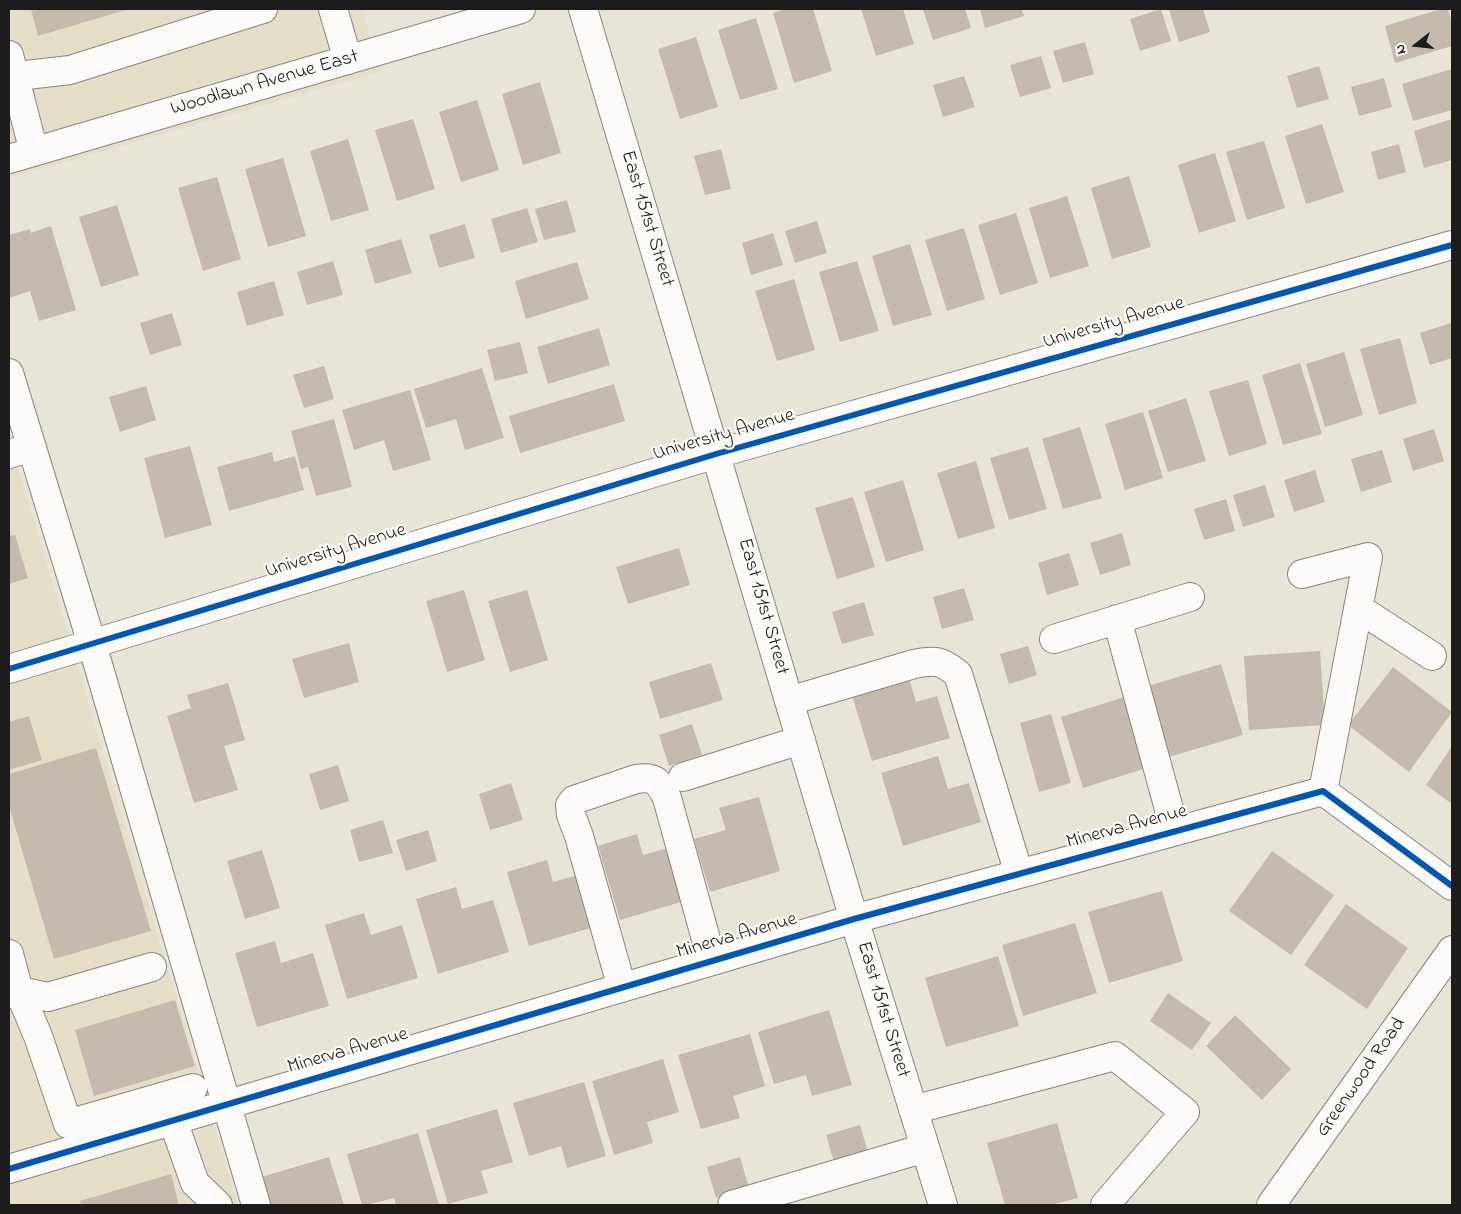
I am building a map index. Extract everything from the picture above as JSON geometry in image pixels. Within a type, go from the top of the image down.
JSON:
[{"type":"street","points":[[22,155],[10,69],[70,70],[263,9]]},
{"type":"street","points":[[333,9],[348,60]]},
{"type":"street","name":"Woodlawn Avenue East","points":[[22,155],[521,9]]},
{"type":"street","name":"East 151st Street","points":[[583,9],[854,920],[943,1205]]},
{"type":"street","name":"University Avenue","points":[[9,669],[716,454],[1452,245]]},
{"type":"street","points":[[9,373],[20,451],[92,644],[256,1205]]},
{"type":"street","points":[[1302,574],[1368,557],[1323,791],[1452,886]]},
{"type":"street","points":[[1054,639],[1190,597]]},
{"type":"street","points":[[1358,608],[1432,656]]},
{"type":"street","points":[[1117,619],[1175,831]]},
{"type":"street","points":[[790,701],[914,664],[931,661],[945,664],[958,674],[1019,874]]},
{"type":"street","points":[[683,777],[801,740]]},
{"type":"street","points":[[622,988],[579,836],[571,815],[570,805],[574,800],[636,779],[644,778],[659,783],[667,798],[712,962]]},
{"type":"street","name":"Minerva Avenue","points":[[9,1170],[854,920],[1323,791]]},
{"type":"street","name":"Greenwood Road","points":[[1271,1205],[1452,950]]},
{"type":"street","points":[[9,954],[14,992],[38,1036],[68,1124],[192,1088]]},
{"type":"street","points":[[14,992],[48,997],[152,967]]},
{"type":"street","points":[[913,1110],[1115,1056],[1185,1112],[1105,1205]]},
{"type":"street","points":[[173,1121],[195,1183],[218,1205]]},
{"type":"street","points":[[732,1205],[925,1148]]},
{"type":"shaded area","points":[[9,9],[362,9],[380,72],[9,178]]},
{"type":"shaded area","points":[[9,437],[238,1205],[9,1205]]},
{"type":"building","points":[[31,9],[129,9],[38,36]]},
{"type":"building","points":[[786,9],[813,9],[832,71],[794,83],[773,13]]},
{"type":"building","points":[[861,9],[903,9],[914,44],[876,56]]},
{"type":"building","points":[[923,9],[965,9],[971,28],[933,40]]},
{"type":"building","points":[[980,9],[1021,9],[1024,16],[985,28]]},
{"type":"building","points":[[1161,9],[1171,41],[1140,51],[1130,19]]},
{"type":"building","points":[[1203,9],[1210,32],[1179,42],[1169,10]]},
{"type":"building","points":[[1441,9],[1448,9],[1452,23],[1452,46],[1395,63],[1385,26]]},
{"type":"building","points":[[756,18],[778,89],[740,100],[718,30]]},
{"type":"building","points":[[696,37],[718,107],[680,119],[658,49]]},
{"type":"building","points":[[1085,42],[1094,74],[1063,83],[1053,51]]},
{"type":"building","points":[[1041,56],[1051,88],[1020,97],[1010,65]]},
{"type":"building","points":[[1319,66],[1329,99],[1297,108],[1287,76]]},
{"type":"building","points":[[1452,69],[1452,110],[1413,121],[1402,84]]},
{"type":"building","points":[[964,76],[975,107],[943,117],[933,85]]},
{"type":"building","points":[[1384,78],[1392,107],[1359,116],[1351,87]]},
{"type":"building","points":[[540,82],[561,153],[523,165],[502,94]]},
{"type":"building","points":[[477,100],[499,170],[461,182],[439,112]]},
{"type":"building","points":[[413,119],[435,189],[397,201],[375,130]]},
{"type":"building","points":[[1452,119],[1452,160],[1424,168],[1414,131]]},
{"type":"building","points":[[1322,124],[1344,192],[1306,204],[1285,136]]},
{"type":"building","points":[[348,139],[369,210],[331,221],[310,151]]},
{"type":"building","points":[[1264,141],[1285,208],[1247,220],[1226,152]]},
{"type":"building","points":[[1399,144],[1406,172],[1378,180],[1371,152]]},
{"type":"building","points":[[721,149],[731,189],[705,195],[694,156]]},
{"type":"building","points":[[1215,153],[1236,221],[1199,233],[1178,165]]},
{"type":"building","points":[[283,158],[306,236],[268,247],[245,169]]},
{"type":"building","points":[[1129,176],[1151,247],[1112,259],[1091,188]]},
{"type":"building","points":[[217,177],[241,259],[203,271],[178,188]]},
{"type":"building","points":[[1067,196],[1089,266],[1050,278],[1029,208]]},
{"type":"building","points":[[567,200],[576,232],[544,240],[535,209]]},
{"type":"building","points":[[117,205],[139,275],[101,287],[79,217]]},
{"type":"building","points":[[527,208],[538,242],[501,253],[491,219]]},
{"type":"building","points":[[1016,213],[1038,283],[1000,295],[978,225]]},
{"type":"building","points":[[817,221],[827,253],[795,263],[785,231]]},
{"type":"building","points":[[465,224],[475,258],[439,268],[429,235]]},
{"type":"building","points":[[51,226],[76,310],[39,321],[30,291],[9,298],[9,235],[30,229],[31,233]]},
{"type":"building","points":[[964,228],[985,299],[947,311],[925,240]]},
{"type":"building","points":[[773,233],[783,265],[751,275],[742,243]]},
{"type":"building","points":[[401,239],[412,273],[375,284],[365,250]]},
{"type":"building","points":[[910,244],[932,315],[893,326],[872,256]]},
{"type":"building","points":[[333,261],[343,295],[307,305],[297,272]]},
{"type":"building","points":[[857,261],[879,331],[840,342],[819,272]]},
{"type":"building","points":[[577,262],[589,299],[526,319],[515,281]]},
{"type":"building","points":[[794,279],[815,350],[777,361],[755,291]]},
{"type":"building","points":[[274,281],[284,315],[247,326],[237,292]]},
{"type":"building","points":[[172,313],[182,345],[150,355],[140,323]]},
{"type":"building","points":[[1451,323],[1452,358],[1430,365],[1420,333]]},
{"type":"building","points":[[599,328],[610,365],[548,384],[537,347]]},
{"type":"building","points":[[1400,338],[1417,403],[1379,415],[1360,349]]},
{"type":"building","points":[[520,342],[528,373],[495,381],[487,350]]},
{"type":"building","points":[[1344,352],[1363,415],[1325,427],[1306,364]]},
{"type":"building","points":[[1300,363],[1322,434],[1283,445],[1262,375]]},
{"type":"building","points":[[324,366],[334,399],[304,408],[293,375]]},
{"type":"building","points":[[482,368],[504,438],[465,450],[456,419],[426,428],[414,389]]},
{"type":"building","points":[[1248,380],[1267,444],[1229,456],[1209,391]]},
{"type":"building","points":[[614,384],[625,421],[520,453],[509,416]]},
{"type":"building","points":[[146,386],[156,420],[120,432],[109,397]]},
{"type":"building","points":[[410,390],[431,460],[393,471],[384,440],[354,450],[342,410]]},
{"type":"building","points":[[1186,398],[1206,461],[1168,472],[1148,411]]},
{"type":"building","points":[[1143,412],[1163,478],[1125,490],[1105,424]]},
{"type":"building","points":[[334,419],[352,487],[316,496],[308,467],[301,469],[291,431]]},
{"type":"building","points":[[1080,427],[1102,498],[1063,509],[1042,439]]},
{"type":"building","points":[[1434,429],[1444,461],[1413,471],[1403,439]]},
{"type":"building","points":[[190,446],[212,525],[165,538],[144,458]]},
{"type":"building","points":[[1028,447],[1047,509],[1009,520],[990,458]]},
{"type":"building","points":[[1382,450],[1392,482],[1361,492],[1351,459]]},
{"type":"building","points":[[272,452],[274,462],[295,456],[304,490],[229,511],[217,467]]},
{"type":"building","points":[[976,461],[995,528],[958,539],[937,473]]},
{"type":"building","points":[[1315,470],[1325,502],[1294,512],[1284,480]]},
{"type":"building","points":[[903,480],[924,550],[886,562],[864,492]]},
{"type":"building","points":[[1265,485],[1275,517],[1243,527],[1233,495]]},
{"type":"building","points":[[853,497],[875,567],[837,579],[815,508]]},
{"type":"building","points":[[1226,499],[1235,531],[1204,540],[1194,509]]},
{"type":"building","points":[[1122,533],[1131,565],[1100,575],[1090,543]]},
{"type":"building","points":[[15,535],[28,578],[9,584],[9,536]]},
{"type":"building","points":[[679,548],[690,585],[628,604],[616,567]]},
{"type":"building","points":[[1069,553],[1079,585],[1047,595],[1038,563]]},
{"type":"building","points":[[964,588],[974,620],[942,629],[933,597]]},
{"type":"building","points":[[464,590],[485,660],[447,672],[426,601]]},
{"type":"building","points":[[527,590],[548,660],[510,672],[488,601]]},
{"type":"building","points":[[864,602],[874,635],[842,644],[832,612]]},
{"type":"building","points":[[349,643],[359,682],[304,698],[292,659]]},
{"type":"building","points":[[1028,646],[1037,675],[1009,684],[1000,654]]},
{"type":"building","points":[[1320,651],[1325,725],[1249,730],[1244,656]]},
{"type":"building","points":[[711,663],[723,700],[660,719],[649,682]]},
{"type":"building","points":[[1221,664],[1243,735],[1169,757],[1148,686]]},
{"type":"building","points":[[1393,667],[1452,712],[1409,772],[1348,725]]},
{"type":"building","points":[[907,672],[916,702],[937,696],[950,738],[872,761],[850,689]]},
{"type":"building","points":[[228,683],[245,740],[224,746],[238,790],[194,803],[167,716],[191,708],[187,695]]},
{"type":"building","points":[[1134,694],[1156,765],[1083,788],[1061,717]]},
{"type":"building","points":[[1051,714],[1071,783],[1039,792],[1020,723]]},
{"type":"building","points":[[29,716],[42,760],[9,770],[9,722]]},
{"type":"building","points":[[692,724],[702,755],[669,766],[659,735]]},
{"type":"building","points":[[1452,746],[1452,804],[1426,785]]},
{"type":"building","points":[[96,748],[151,931],[54,959],[9,806],[9,774]]},
{"type":"building","points":[[938,756],[948,789],[969,783],[981,822],[903,846],[881,773]]},
{"type":"building","points":[[338,765],[349,801],[320,810],[309,774]]},
{"type":"building","points":[[511,783],[523,820],[490,830],[479,794]]},
{"type":"building","points":[[759,797],[780,871],[710,892],[694,839],[726,830],[719,808]]},
{"type":"building","points":[[383,820],[393,853],[359,862],[350,830]]},
{"type":"building","points":[[428,830],[437,861],[406,871],[396,840]]},
{"type":"building","points":[[637,834],[643,855],[675,846],[691,899],[620,920],[598,846]]},
{"type":"building","points":[[262,850],[280,908],[245,919],[227,861]]},
{"type":"building","points":[[1272,851],[1334,895],[1291,955],[1229,911]]},
{"type":"building","points":[[547,860],[553,882],[585,873],[601,925],[529,946],[507,872]]},
{"type":"building","points":[[456,887],[462,909],[493,900],[509,952],[438,974],[416,899]]},
{"type":"building","points":[[1162,891],[1183,961],[1109,983],[1088,912]]},
{"type":"building","points":[[1346,904],[1408,948],[1367,1009],[1304,965]]},
{"type":"building","points":[[364,913],[371,935],[402,925],[418,978],[347,999],[325,925]]},
{"type":"building","points":[[1075,923],[1097,993],[1023,1016],[1002,945]]},
{"type":"building","points":[[275,941],[281,963],[313,953],[329,1006],[257,1027],[235,953]]},
{"type":"building","points":[[998,956],[1019,1026],[946,1047],[925,978]]},
{"type":"building","points":[[1168,993],[1211,1023],[1192,1050],[1150,1021]]},
{"type":"building","points":[[175,1000],[195,1066],[94,1096],[75,1030]]},
{"type":"building","points":[[829,1010],[852,1085],[812,1096],[806,1075],[774,1084],[758,1032]]},
{"type":"building","points":[[1235,1015],[1291,1069],[1262,1100],[1206,1046]]},
{"type":"building","points":[[750,1034],[765,1086],[733,1096],[740,1118],[701,1129],[678,1055]]},
{"type":"building","points":[[663,1059],[679,1112],[647,1122],[653,1143],[614,1155],[592,1081]]},
{"type":"building","points":[[584,1082],[606,1156],[567,1168],[561,1146],[529,1156],[513,1103]]},
{"type":"building","points":[[497,1109],[513,1162],[481,1171],[488,1193],[448,1204],[426,1130]]},
{"type":"building","points":[[1057,1123],[1078,1198],[1051,1205],[1005,1205],[987,1143]]},
{"type":"building","points":[[860,1125],[870,1159],[836,1169],[826,1135]]},
{"type":"building","points":[[418,1133],[439,1205],[396,1205],[394,1198],[362,1205],[347,1154]]},
{"type":"building","points":[[329,1157],[344,1205],[266,1205],[258,1178]]},
{"type":"building","points":[[740,1157],[749,1188],[716,1198],[707,1167]]},
{"type":"building","points":[[171,1174],[179,1205],[81,1205],[80,1201]]},
{"type":"cycle path","points":[[9,669],[716,454],[1452,245]]},
{"type":"cycle path","points":[[9,1169],[854,919],[1323,791],[1452,886]]}]
